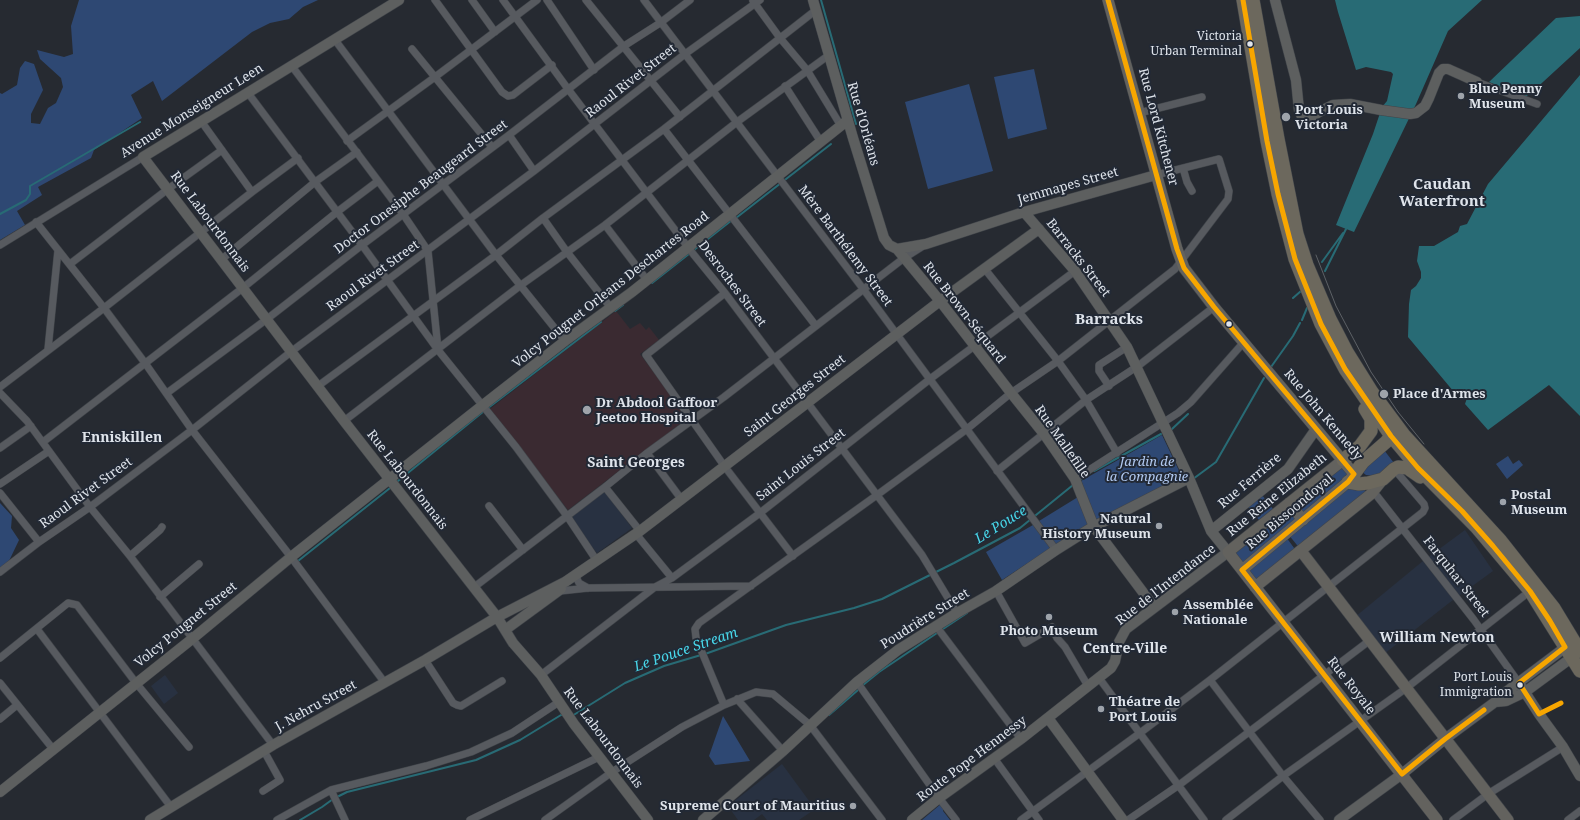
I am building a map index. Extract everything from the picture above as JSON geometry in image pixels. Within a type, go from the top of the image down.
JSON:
[{"type":"highway","points":[[1243,0],[1267,141],[1290,243],[1304,271],[1351,387],[1369,415],[1372,424],[1371,431],[1366,439],[1343,460]]},
{"type":"highway","points":[[1253,0],[1288,196],[1304,271]]},
{"type":"highway","points":[[1318,305],[1372,392],[1404,435],[1501,540],[1554,608],[1574,645],[1580,671]]},
{"type":"highway","points":[[1347,352],[1356,376],[1387,422],[1391,436]]},
{"type":"highway","points":[[1344,369],[1391,436],[1418,468],[1482,534],[1574,645]]},
{"type":"highway","points":[[1391,436],[1363,462],[1351,478],[1371,491],[1394,469],[1407,468],[1429,486],[1444,494]]},
{"type":"main road","name":"Avenue Monseigneur Leen","points":[[143,157],[201,120],[248,93],[291,65],[335,40],[399,0]]},
{"type":"main road","name":"Rue d'Orléans","points":[[813,0],[829,55],[845,123],[852,136],[884,238],[889,245],[897,249]]},
{"type":"main road","name":"Rue Lord Kitchener","points":[[1108,0],[1181,262]]},
{"type":"main road","points":[[1275,0],[1297,91],[1299,110],[1303,119],[1313,116],[1335,105],[1350,104],[1410,114],[1419,111],[1425,106],[1430,98],[1439,73],[1443,69],[1448,69],[1477,82]]},
{"type":"main road","name":"Volcy Pougnet Orleans Deschartes Road","points":[[390,479],[485,408],[565,341],[647,280],[691,251],[781,181],[821,142],[845,123]]},
{"type":"main road","points":[[831,134],[837,131],[844,131],[852,136]]},
{"type":"main road","name":"Rue Labourdonnais","points":[[143,157],[202,232],[344,421],[497,618],[513,643],[541,675],[574,724],[648,820]]},
{"type":"main road","name":"Jemmapes Street","points":[[897,249],[926,244],[1024,212],[1156,175]]},
{"type":"main road","name":"Barracks Street","points":[[1024,212],[1075,271],[1127,346],[1138,366],[1211,531],[1228,552]]},
{"type":"main road","name":"Saint Georges Street","points":[[497,618],[533,604],[563,587],[577,574],[682,500],[940,301],[1039,229]]},
{"type":"main road","name":"Rue Brown-Séquard","points":[[897,249],[940,301],[1011,393]]},
{"type":"main road","points":[[1181,262],[1214,307],[1246,345]]},
{"type":"main road","name":"Rue John Kennedy","points":[[1246,345],[1343,460],[1351,478]]},
{"type":"main road","name":"Rue Mallefille","points":[[1011,393],[1044,434],[1075,479],[1094,526],[1154,608]]},
{"type":"main road","name":"Rue Ferrière","points":[[1211,531],[1288,469],[1316,429]]},
{"type":"main road","name":"Rue Reine Elizabeth","points":[[1228,552],[1343,460]]},
{"type":"main road","name":"Rue Bissoondoyal","points":[[1242,570],[1351,478]]},
{"type":"main road","name":"Volcy Pougnet Street","points":[[0,792],[390,479]]},
{"type":"main road","name":"Poudrière Street","points":[[703,820],[783,751],[857,682],[898,650],[957,613],[997,593],[1056,550],[1094,526],[1190,481]]},
{"type":"main road","points":[[1255,587],[1301,551],[1371,491]]},
{"type":"main road","points":[[1289,503],[1302,520]]},
{"type":"main road","points":[[1301,551],[1405,689],[1508,820]]},
{"type":"main road","name":"Rue Royale","points":[[1228,552],[1438,820]]},
{"type":"main road","name":"Rue de l'Intendance","points":[[1088,686],[1111,668],[1115,661],[1119,642],[1126,629],[1228,552]]},
{"type":"main road","name":"Saint Georges Street","points":[[505,630],[533,604]]},
{"type":"main road","name":"J. Nehru Street","points":[[150,820],[273,745],[385,683],[497,618]]},
{"type":"main road","points":[[1338,820],[1402,774],[1502,695],[1574,645]]},
{"type":"main road","points":[[1495,702],[1506,701],[1525,692],[1574,645]]},
{"type":"main road","name":"Farquhar Street","points":[[1519,683],[1539,714],[1563,746],[1580,776]]},
{"type":"main road","name":"Route Pope Hennessy","points":[[912,820],[939,798],[1021,739],[1088,686]]},
{"type":"main road","points":[[1048,718],[1123,820]]},
{"type":"street","points":[[435,0],[502,92],[508,96],[513,95],[552,65]]},
{"type":"street","points":[[472,0],[495,32]]},
{"type":"street","name":"Desroches Street","points":[[503,0],[514,17],[552,65],[568,90],[691,251],[725,293],[930,566],[957,613]]},
{"type":"street","points":[[347,141],[472,50],[537,0]]},
{"type":"street","points":[[547,0],[594,70]]},
{"type":"street","points":[[586,0],[680,116]]},
{"type":"street","name":"Mère Barthélemy Street","points":[[644,0],[864,290],[1056,550]]},
{"type":"street","name":"Doctor Onesiphe Beaugeard Street","points":[[167,393],[267,319],[624,46],[660,23],[690,0]]},
{"type":"street","points":[[756,1],[780,38],[807,70],[845,123]]},
{"type":"street","name":"Raoul Rivet Street","points":[[0,572],[39,542],[90,507],[292,351],[596,125],[651,80],[756,1]]},
{"type":"street","points":[[318,386],[664,129],[816,10]]},
{"type":"street","points":[[335,40],[496,255],[565,341]]},
{"type":"street","points":[[412,49],[492,147]]},
{"type":"street","points":[[344,421],[521,285],[605,225],[737,122],[829,55]]},
{"type":"street","points":[[291,65],[347,141],[404,214],[428,251],[438,350]]},
{"type":"street","points":[[1477,82],[1537,104]]},
{"type":"street","points":[[785,86],[821,142]]},
{"type":"street","points":[[248,93],[316,182],[438,350],[485,408],[567,516],[597,561]]},
{"type":"street","points":[[1139,113],[1202,97]]},
{"type":"street","points":[[201,120],[252,192]]},
{"type":"street","points":[[664,129],[816,326]]},
{"type":"street","points":[[509,135],[534,171]]},
{"type":"street","points":[[70,264],[168,188],[222,150]]},
{"type":"street","points":[[222,259],[316,182],[357,152]]},
{"type":"street","name":"Avenue Monseigneur Leen","points":[[0,245],[143,157]]},
{"type":"street","points":[[0,387],[298,158]]},
{"type":"street","name":"Jemmapes Street","points":[[1156,175],[1218,159],[1229,191],[1228,199],[1181,262]]},
{"type":"street","points":[[1183,168],[1187,182],[1192,191]]},
{"type":"street","points":[[43,442],[244,288],[337,212],[378,181]]},
{"type":"street","points":[[543,218],[610,308]]},
{"type":"street","points":[[36,222],[104,308],[167,393],[191,430],[291,557],[385,683]]},
{"type":"street","points":[[605,225],[647,280]]},
{"type":"street","name":"Jemmapes Street","points":[[473,588],[605,487],[646,453],[774,359],[904,258],[926,244]]},
{"type":"street","points":[[48,349],[58,250]]},
{"type":"street","points":[[724,705],[705,663],[695,634],[696,626],[967,429],[1011,393],[1058,361],[1175,269],[1181,262]]},
{"type":"street","points":[[984,268],[1058,361],[1086,400],[1117,453]]},
{"type":"street","name":"Saint Louis Street","points":[[541,675],[655,588],[672,578],[760,513],[930,379],[975,347],[1075,271]]},
{"type":"street","points":[[725,293],[646,355],[691,420],[793,556]]},
{"type":"street","points":[[997,471],[1086,400],[1138,366],[1214,307]]},
{"type":"street","points":[[1075,479],[1163,423],[1191,402],[1246,345]]},
{"type":"street","points":[[1109,386],[1099,371],[1099,364],[1127,346]]},
{"type":"street","points":[[0,393],[31,426],[90,507],[130,556],[273,745]]},
{"type":"street","points":[[0,448],[31,426]]},
{"type":"street","points":[[0,484],[49,451]]},
{"type":"street","points":[[646,453],[682,500]]},
{"type":"street","points":[[1021,820],[1210,680],[1423,512],[1425,508],[1424,504],[1394,469]]},
{"type":"street","points":[[605,487],[672,578]]},
{"type":"street","name":"Farquhar Street","points":[[1371,491],[1481,631],[1519,683]]},
{"type":"street","points":[[0,492],[39,542]]},
{"type":"street","points":[[489,506],[523,550]]},
{"type":"street","points":[[130,556],[162,527]]},
{"type":"street","points":[[160,597],[199,564]]},
{"type":"street","points":[[577,574],[579,583],[588,588]]},
{"type":"street","points":[[563,587],[655,588],[752,586]]},
{"type":"street","points":[[1226,820],[1283,776],[1405,689],[1481,631],[1530,591]]},
{"type":"street","points":[[997,593],[1025,643],[1052,627],[1057,638],[1065,647],[1088,686]]},
{"type":"street","points":[[0,658],[68,603],[77,605],[136,683],[189,747]]},
{"type":"street","points":[[936,626],[1021,739]]},
{"type":"street","points":[[37,629],[171,807]]},
{"type":"street","points":[[1128,820],[1179,785],[1369,641]]},
{"type":"street","points":[[425,660],[453,703],[457,705],[461,706],[502,681]]},
{"type":"street","points":[[1099,678],[1204,820]]},
{"type":"street","points":[[1210,680],[1283,776],[1320,820]]},
{"type":"street","points":[[857,682],[956,820]]},
{"type":"street","points":[[0,683],[53,749]]},
{"type":"street","points":[[545,820],[612,772],[682,727],[724,705],[756,692],[773,694],[810,725],[882,820]]},
{"type":"street","points":[[737,699],[783,751]]},
{"type":"street","points":[[0,719],[17,705]]},
{"type":"street","points":[[277,820],[331,790],[426,766],[471,752],[512,733],[562,706]]},
{"type":"street","points":[[1453,820],[1488,794],[1563,746]]},
{"type":"street","points":[[263,791],[280,780],[264,751]]},
{"type":"street","points":[[470,820],[599,757]]},
{"type":"street","points":[[994,758],[1039,820]]},
{"type":"street","points":[[545,820],[612,772]]},
{"type":"street","points":[[331,790],[345,820]]},
{"type":"street","points":[[1568,820],[1580,811]]},
{"type":"shaded area","points":[[1335,0],[1482,0],[1448,31],[1416,104],[1354,232],[1336,225],[1373,134],[1382,107],[1387,101],[1393,74],[1391,72],[1366,67],[1356,70]]},
{"type":"shaded area","points":[[1580,16],[1580,48],[1531,93],[1525,97],[1489,82],[1556,18]]},
{"type":"shaded area","points":[[1580,75],[1580,416],[1549,385],[1488,430],[1465,404],[1467,398],[1466,393],[1460,390],[1454,392],[1408,337],[1411,290],[1416,286],[1421,278],[1421,272],[1417,261],[1419,246],[1434,246],[1458,232],[1460,226],[1467,224],[1488,184]]},
{"type":"shaded area","name":"Dr Abdool Gaffoor Jeetoo Hospital","points":[[616,311],[630,329],[640,323],[646,330],[649,327],[659,340],[640,354],[688,418],[568,510],[490,409]]},
{"type":"shaded area","points":[[604,490],[632,528],[597,553],[569,517]]},
{"type":"shaded area","points":[[1465,530],[1493,571],[1384,654],[1355,617],[1423,561]]},
{"type":"shaded area","points":[[165,675],[178,693],[164,704],[151,686]]},
{"type":"shaded area","points":[[782,764],[815,809],[799,820],[767,820],[762,814],[754,820],[738,820],[728,806]]},
{"type":"green space","points":[[79,0],[318,0],[303,7],[289,19],[270,23],[252,32],[162,101],[153,81],[131,95],[142,118],[94,150],[91,158],[38,187],[42,195],[17,211],[25,225],[0,240],[0,93],[2,94],[17,85],[20,68],[25,61],[34,64],[43,90],[31,114],[31,123],[40,124],[48,108],[56,103],[63,87],[61,78],[40,59],[37,50],[64,57],[73,54],[71,26]]},
{"type":"green space","points":[[1034,69],[1047,129],[1008,139],[994,77]]},
{"type":"green space","points":[[969,84],[993,171],[928,189],[905,102]]},
{"type":"green space","name":"Jardin de la Compagnie","points":[[1162,435],[1182,477],[1096,522],[1081,481]]},
{"type":"green space","points":[[1384,450],[1394,463],[1376,476],[1366,475],[1361,471]]},
{"type":"green space","points":[[1508,456],[1513,464],[1519,460],[1523,465],[1507,479],[1496,464]]},
{"type":"green space","points":[[1342,463],[1350,473],[1303,516],[1293,503]]},
{"type":"green space","points":[[1346,486],[1362,487],[1368,494],[1301,550],[1288,534]]},
{"type":"green space","points":[[1262,495],[1273,509],[1259,520],[1248,507]]},
{"type":"green space","name":"Jardin de la Compagnie","points":[[1078,497],[1090,525],[1056,546],[1039,521]]},
{"type":"green space","points":[[0,503],[12,516],[11,528],[19,540],[9,561],[0,569]]},
{"type":"green space","points":[[1289,505],[1300,519],[1244,568],[1231,552]]},
{"type":"green space","points":[[1033,525],[1051,548],[1002,580],[986,552]]},
{"type":"green space","points":[[1286,537],[1297,552],[1257,582],[1246,570]]},
{"type":"green space","points":[[723,716],[750,761],[715,765],[709,756]]},
{"type":"green space","points":[[941,804],[943,811],[950,820],[922,820]]},
{"type":"waterway","points":[[821,0],[856,124]]},
{"type":"waterway","points":[[0,214],[26,200],[30,194],[30,186],[140,122]]},
{"type":"waterway","points":[[736,218],[831,144]]},
{"type":"waterway","points":[[652,283],[732,220]]},
{"type":"waterway","name":"Le Pouce","points":[[1325,271],[1346,229]]},
{"type":"waterway","name":"Le Pouce","points":[[1322,262],[1343,233]]},
{"type":"waterway","name":"Le Pouce","points":[[1293,298],[1301,291]]},
{"type":"waterway","points":[[615,311],[623,305]]},
{"type":"waterway","points":[[1302,320],[1307,308]]},
{"type":"waterway","points":[[488,408],[601,322]]},
{"type":"waterway","points":[[1271,367],[1293,336],[1300,323]]},
{"type":"waterway","points":[[1193,479],[1216,462],[1264,378]]},
{"type":"waterway","points":[[398,481],[484,411]]},
{"type":"waterway","name":"Le Pouce","points":[[1172,429],[1188,414]]},
{"type":"waterway","name":"Le Pouce","points":[[1094,471],[1161,434]]},
{"type":"waterway","name":"Le Pouce","points":[[1080,480],[1090,473]]},
{"type":"waterway","name":"Le Pouce Stream","points":[[705,654],[786,625],[854,608],[882,599],[1020,528],[1073,485]]},
{"type":"waterway","points":[[298,561],[390,488]]},
{"type":"waterway","points":[[943,629],[967,613]]},
{"type":"waterway","points":[[863,685],[879,672],[937,633]]},
{"type":"waterway","name":"Le Pouce Stream","points":[[572,716],[625,683],[664,666],[701,655]]},
{"type":"waterway","points":[[829,715],[858,690]]},
{"type":"waterway","name":"Le Pouce Stream","points":[[337,797],[347,792],[476,760],[520,740],[561,715],[564,715]]},
{"type":"waterway","name":"Le Pouce Stream","points":[[300,820],[333,799]]},
{"type":"tram line","points":[[1316,255],[1336,306],[1371,372],[1398,412],[1424,444]]},
{"type":"transit line","points":[[1108,0],[1177,249],[1184,268],[1214,307],[1354,474],[1348,482],[1242,570],[1402,774],[1484,710]]},
{"type":"transit line","points":[[1243,0],[1267,141],[1278,194],[1295,259],[1321,324],[1345,369],[1391,436],[1418,468],[1462,511],[1493,546],[1530,591],[1550,621],[1565,647],[1519,683],[1539,714],[1561,703]]},
{"type":"place","name":"Victoria Urban Terminal","points":[[1250,44]]},
{"type":"place","name":"Blue Penny Museum","points":[[1461,96]]},
{"type":"place","name":"Port Louis Victoria","points":[[1286,117]]},
{"type":"place","name":"Place d'Armes","points":[[1384,394]]},
{"type":"place","name":"Dr Abdool Gaffoor Jeetoo Hospital","points":[[587,410]]},
{"type":"place","name":"Postal Museum","points":[[1503,502]]},
{"type":"place","name":"Natural History Museum","points":[[1159,526]]},
{"type":"place","name":"Assemblée Nationale","points":[[1175,612]]},
{"type":"place","name":"Photo Museum","points":[[1049,617]]},
{"type":"place","name":"Port Louis Immigration","points":[[1520,685]]},
{"type":"place","name":"Théatre de Port Louis","points":[[1101,709]]},
{"type":"place","name":"Supreme Court of Mauritius","points":[[853,806]]},
{"type":"district","name":"Caudan Waterfront","points":[[1442,194]]},
{"type":"district","name":"Barracks","points":[[1109,320]]},
{"type":"district","name":"Enniskillen","points":[[122,438]]},
{"type":"district","name":"Saint Georges","points":[[636,463]]},
{"type":"district","name":"William Newton","points":[[1437,638]]},
{"type":"district","name":"Centre-Ville","points":[[1125,649]]}]
